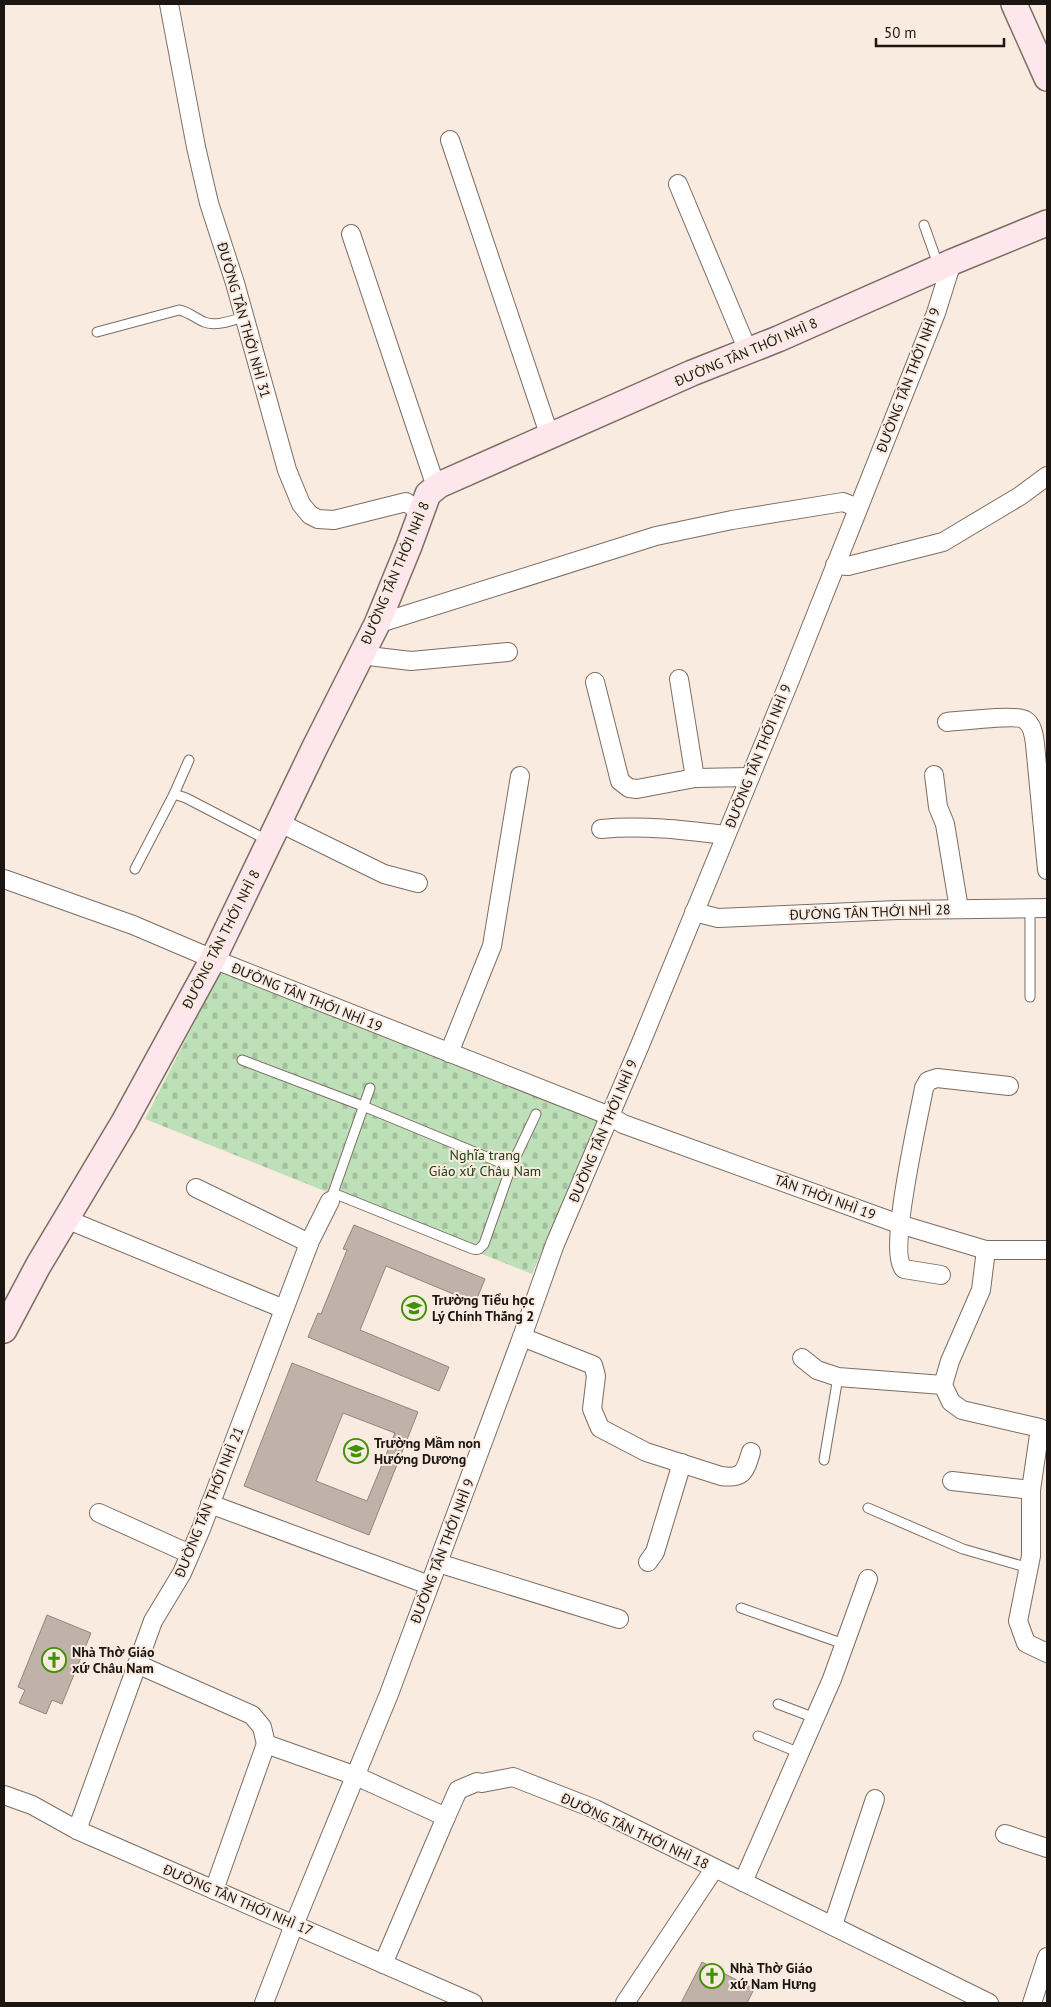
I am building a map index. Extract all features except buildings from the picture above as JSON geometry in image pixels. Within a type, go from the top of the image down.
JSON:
[{"type":"street","name":"ĐƯỜNG TÂN THỚI NHÌ 31","points":[[169,4],[198,156],[209,203],[244,316],[287,470],[301,504],[310,515],[318,519],[334,520],[406,502],[421,513]]},
{"type":"street","points":[[1014,4],[1047,78]]},
{"type":"street","points":[[450,140],[550,437]]},
{"type":"street","points":[[678,184],[748,351]]},
{"type":"street","name":"ĐƯỜNG TÂN THỚI NHÌ 8","points":[[4,1330],[66,1219],[124,1122],[213,959],[360,655],[377,624],[428,494],[438,486],[692,373],[748,351],[946,264],[1047,223]]},
{"type":"street","points":[[351,234],[434,481],[438,486]]},
{"type":"street","name":"ĐƯỜNG TÂN THỚI NHÌ 9","points":[[264,2003],[389,1694],[555,1244],[750,777],[936,313],[946,264]]},
{"type":"street","points":[[835,565],[848,566],[943,542],[1020,496],[1047,476]]},
{"type":"street","points":[[377,624],[656,536],[732,520],[843,502],[858,508]]},
{"type":"street","points":[[360,655],[412,661],[508,652]]},
{"type":"street","points":[[678,679],[695,778]]},
{"type":"street","points":[[595,682],[620,781],[629,788],[695,778],[750,777]]},
{"type":"street","points":[[947,722],[1019,717],[1030,724],[1035,744],[1047,870]]},
{"type":"street","points":[[934,775],[938,807],[945,824],[959,909]]},
{"type":"street","points":[[449,1053],[492,946],[520,776]]},
{"type":"street","points":[[601,829],[637,826],[661,827],[726,835]]},
{"type":"street","points":[[274,832],[384,874],[418,883]]},
{"type":"street","name":"ĐƯỜNG TÂN THỚI NHÌ 19","points":[[4,878],[133,925],[213,959],[610,1116]]},
{"type":"street","name":"ĐƯỜNG TÂN THỚI NHÌ 28","points":[[694,912],[718,918],[897,910],[1039,908]]},
{"type":"street","points":[[941,1275],[904,1269],[899,1261],[899,1224],[924,1088],[928,1081],[937,1078],[1009,1086]]},
{"type":"street","name":"TÂN THỜI NHÌ 19","points":[[610,1116],[622,1124],[899,1224],[986,1250],[1047,1250]]},
{"type":"street","points":[[196,1188],[309,1243]]},
{"type":"street","name":"ĐƯỜNG TÂN THỚI NHÌ 21","points":[[77,1830],[153,1621],[182,1573],[309,1243],[332,1197]]},
{"type":"street","points":[[66,1219],[284,1309]]},
{"type":"street","points":[[986,1250],[981,1290],[950,1361],[943,1385],[951,1402],[962,1410],[1040,1428],[1031,1490],[1031,1556],[1018,1621],[1026,1643],[1047,1652]]},
{"type":"street","points":[[522,1337],[593,1366],[596,1376],[592,1410],[600,1428],[646,1452],[721,1476],[733,1478],[742,1475],[747,1468],[751,1452]]},
{"type":"street","points":[[802,1358],[817,1370],[838,1377],[943,1385]]},
{"type":"street","points":[[648,1562],[655,1552],[682,1464]]},
{"type":"street","points":[[952,1482],[1031,1490]]},
{"type":"street","points":[[210,1504],[428,1586]]},
{"type":"street","points":[[99,1513],[190,1554]]},
{"type":"street","points":[[438,1563],[618,1618]]},
{"type":"street","points":[[743,1882],[815,1718],[868,1580]]},
{"type":"street","points":[[137,1664],[252,1715],[262,1727],[266,1744],[214,1890]]},
{"type":"street","points":[[266,1744],[356,1776],[446,1817],[383,1964]]},
{"type":"street","name":"ĐƯỜNG TÂN THỚI NHÌ 18","points":[[446,1817],[458,1790],[477,1782],[482,1783],[513,1777],[595,1809],[989,2003]]},
{"type":"street","name":"ĐƯỜNG TÂN THỚI NHÌ 17","points":[[4,1794],[32,1805],[77,1830],[474,2003]]},
{"type":"street","points":[[833,1925],[874,1799]]},
{"type":"street","points":[[1005,1834],[1047,1848]]},
{"type":"street","points":[[625,2003],[714,1869]]},
{"type":"street","points":[[1032,2003],[1047,1957]]},
{"type":"lane","points":[[924,225],[946,264]]},
{"type":"lane","points":[[97,332],[179,310],[187,311],[204,322],[214,324],[244,316]]},
{"type":"lane","points":[[135,869],[174,794],[189,760]]},
{"type":"lane","points":[[174,794],[274,832]]},
{"type":"lane","points":[[1030,997],[1039,908]]},
{"type":"lane","points":[[242,1060],[363,1106],[511,1166]]},
{"type":"lane","points":[[370,1088],[332,1197],[476,1250],[484,1244],[511,1166],[536,1114]]},
{"type":"lane","points":[[824,1460],[838,1377]]},
{"type":"lane","points":[[868,1508],[963,1549],[1028,1568]]},
{"type":"lane","points":[[741,1608],[844,1644]]},
{"type":"lane","points":[[778,1704],[815,1718]]},
{"type":"lane","points":[[758,1736],[800,1753]]},
{"type":"green space","name":"Nghĩa trang Giáo xứ Châu Nam","points":[[221,971],[602,1115],[532,1274],[145,1119]]},
{"type":"place","name":"Trường Tiểu học Lý Chính Thắng 2","points":[[414,1308]]},
{"type":"place","name":"Trường Mầm non Hướng Dương","points":[[356,1451]]},
{"type":"place","name":"Nhà Thờ Giáo xứ Châu Nam","points":[[54,1660]]},
{"type":"place","name":"Nhà Thờ Giáo xứ Nam Hưng","points":[[712,1976]]}]
